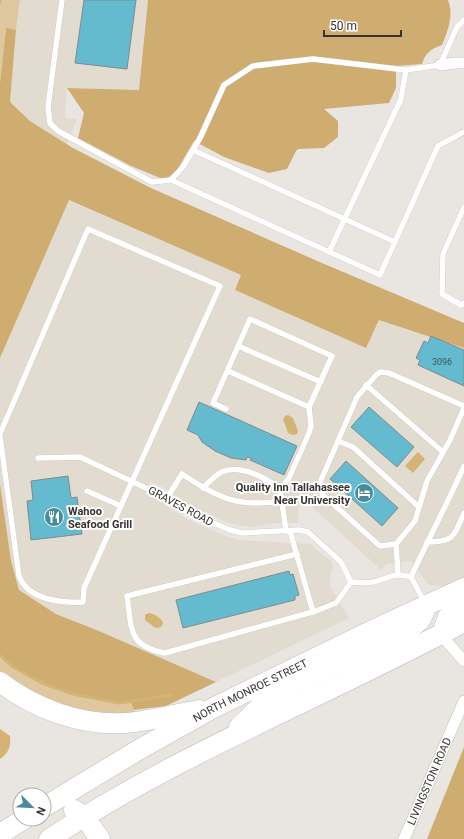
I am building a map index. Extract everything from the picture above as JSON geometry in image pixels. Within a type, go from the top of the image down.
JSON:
[{"type":"highway","name":"NORTH MONROE STREET","points":[[52,802],[140,749],[214,707],[379,627],[464,588]]},
{"type":"highway","points":[[225,740],[271,696],[410,628],[421,619],[426,606]]},
{"type":"highway","points":[[441,635],[448,617],[464,607]]},
{"type":"highway","points":[[49,839],[84,816],[187,759],[441,635],[464,622]]},
{"type":"highway","points":[[0,682],[42,708],[84,720],[109,723],[126,723],[214,707]]},
{"type":"highway","points":[[52,805],[84,816],[100,839]]},
{"type":"highway","points":[[0,834],[12,826]]},
{"type":"street","points":[[440,65],[455,63],[464,64]]},
{"type":"street","points":[[441,635],[464,660]]},
{"type":"street","name":"LIVINGSTON ROAD","points":[[404,839],[464,701]]},
{"type":"lane","points":[[62,0],[48,107],[50,123],[58,131],[152,182],[171,180],[380,274],[438,146],[464,132]]},
{"type":"lane","points":[[171,180],[183,167],[200,138],[224,85],[253,66],[313,59],[406,70],[440,65],[457,27],[464,20]]},
{"type":"lane","points":[[329,252],[401,98],[406,70]]},
{"type":"lane","points":[[193,150],[395,242]]},
{"type":"lane","points":[[464,207],[443,254],[442,294],[461,305],[464,303]]},
{"type":"lane","points":[[88,229],[220,286],[84,588],[83,602],[50,600],[29,590],[22,584],[19,576],[0,435],[88,229]]},
{"type":"lane","points":[[226,409],[213,403],[250,319],[332,356],[309,407],[311,426],[309,433],[289,478],[280,489]]},
{"type":"lane","points":[[238,346],[321,382]]},
{"type":"lane","points":[[228,371],[309,407]]},
{"type":"lane","points":[[380,372],[389,373],[464,407],[443,452],[427,481],[415,521],[396,544],[380,546],[322,494],[318,487],[357,397],[366,385],[380,372]]},
{"type":"lane","points":[[366,385],[443,452]]},
{"type":"lane","points":[[338,441],[353,447],[419,507]]},
{"type":"lane","name":"GRAVES ROAD","points":[[38,458],[80,457],[167,498],[185,511],[224,528],[242,533],[299,530],[308,532],[341,562],[351,582]]},
{"type":"lane","points":[[411,577],[433,528],[442,514],[464,466]]},
{"type":"lane","points":[[203,488],[221,472],[232,469],[244,471],[268,481],[280,489],[288,531],[297,554],[313,612]]},
{"type":"lane","points":[[167,498],[182,474],[203,488],[225,498],[242,502],[265,504],[282,501]]},
{"type":"lane","points":[[87,490],[121,506]]},
{"type":"lane","points":[[427,542],[439,542],[451,538],[455,534],[464,513]]},
{"type":"lane","points":[[396,544],[398,574]]},
{"type":"lane","points":[[297,554],[127,596],[134,635],[138,642],[144,647],[165,653],[313,612],[336,603],[351,582],[372,582],[398,574],[411,577],[426,606]]},
{"type":"shaded area","points":[[0,0],[20,0],[16,30],[6,29],[0,84]]},
{"type":"shaded area","points":[[20,0],[148,0],[139,90],[67,88],[65,118],[77,119],[67,144],[30,121],[10,102]]},
{"type":"shaded area","points":[[148,0],[448,0],[450,6],[450,17],[448,29],[442,45],[429,52],[422,64],[396,66],[396,88],[389,103],[324,109],[338,121],[338,137],[324,148],[298,149],[287,169],[269,173],[224,157],[194,141],[177,170],[165,180],[131,166],[78,138],[84,113],[67,88],[139,90]]},
{"type":"shaded area","points":[[6,28],[16,30],[10,102],[30,121],[73,148],[151,188],[464,323],[464,348],[379,320],[366,348],[235,290],[241,275],[69,200],[0,358],[0,83]]},
{"type":"shaded area","points":[[68,200],[241,275],[235,290],[366,348],[390,298],[464,331],[464,578],[448,585],[429,585],[411,561],[387,564],[381,570],[299,495],[298,523],[276,523],[253,527],[241,526],[226,522],[202,511],[186,503],[162,487],[150,482],[145,494],[162,502],[189,520],[226,536],[239,540],[310,544],[332,562],[333,568],[330,575],[330,586],[349,618],[216,682],[56,614],[19,590],[0,568],[0,358]]},
{"type":"shaded area","points":[[288,415],[293,418],[298,431],[297,434],[293,435],[288,433],[283,419]]},
{"type":"shaded area","points":[[418,452],[425,459],[413,473],[405,466]]},
{"type":"shaded area","points":[[0,484],[11,561],[19,590],[56,614],[216,682],[166,706],[134,710],[130,701],[119,703],[73,694],[60,690],[13,667],[0,655]]},
{"type":"shaded area","points":[[148,613],[159,618],[163,623],[162,626],[158,628],[154,627],[145,620],[145,615]]},
{"type":"shaded area","points":[[0,655],[13,667],[119,703],[130,701],[135,713],[81,715],[0,677]]},
{"type":"shaded area","points":[[0,729],[10,736],[10,746],[7,752],[0,759]]},
{"type":"shaded area","points":[[464,747],[464,839],[427,839]]},
{"type":"building","points":[[84,0],[136,0],[127,69],[75,63]]},
{"type":"building","points":[[431,336],[464,350],[464,386],[418,365],[420,360],[416,358],[424,341],[428,343]]},
{"type":"building","points":[[199,402],[297,446],[284,475],[250,460],[251,458],[247,457],[246,460],[231,458],[215,451],[202,442],[198,435],[187,430]]},
{"type":"building","points":[[369,407],[414,447],[397,467],[351,427]]},
{"type":"building","name":"Quality Inn Tallahassee Near University","points":[[346,461],[398,508],[382,526],[330,479]]},
{"type":"building","name":"Wahoo Seafood Grill","points":[[68,476],[71,498],[77,497],[82,534],[31,540],[27,501],[33,500],[31,481]]},
{"type":"building","points":[[289,571],[290,575],[293,574],[299,595],[295,596],[295,600],[183,628],[176,600]]},
{"type":"waterway","points":[[0,655],[13,667],[42,683],[73,694],[119,703],[172,695]]},
{"type":"place","name":"Quality Inn Tallahassee Near University","points":[[364,493]]},
{"type":"place","name":"Wahoo Seafood Grill","points":[[54,517]]}]
